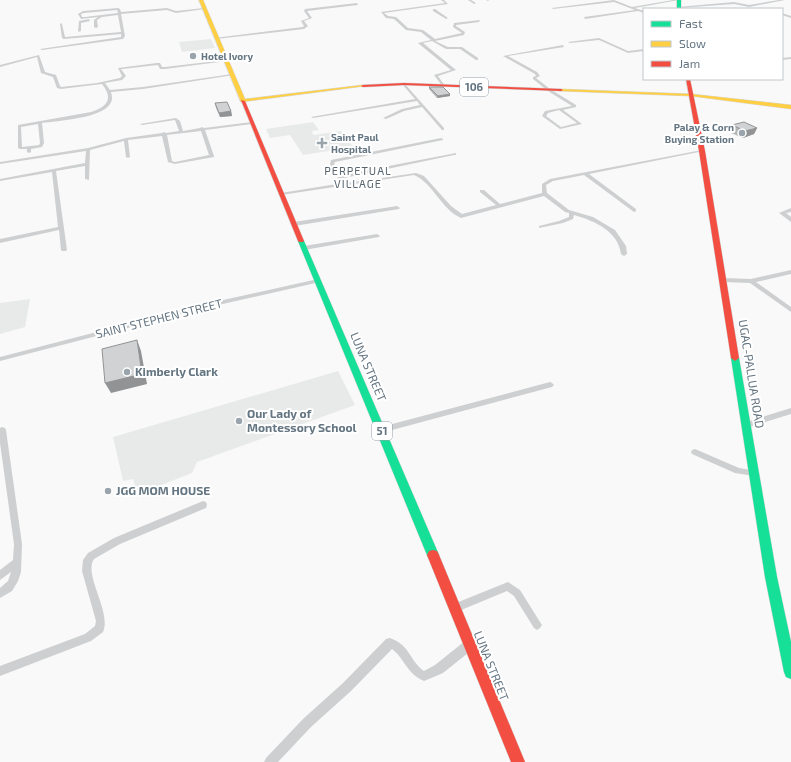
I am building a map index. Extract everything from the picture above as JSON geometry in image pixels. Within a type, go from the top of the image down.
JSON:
[{"type":"main road","name":"51","points":[[200,0],[216,38]]},
{"type":"main road","name":"LUNA STREET","points":[[216,38],[244,101],[281,194],[381,430],[518,762]]},
{"type":"main road","name":"UGAC-PALLUA ROAD","points":[[688,80],[702,151],[771,577],[791,672]]},
{"type":"main road","name":"106","points":[[244,101],[364,86],[404,84],[691,95],[791,107]]},
{"type":"street","points":[[469,0],[475,3]]},
{"type":"street","points":[[633,8],[679,4],[734,2],[751,6],[784,0]]},
{"type":"street","points":[[449,1],[437,5],[382,12],[387,17],[395,18],[406,29],[422,31],[445,48],[461,48],[477,59]]},
{"type":"street","points":[[553,8],[614,1],[643,12]]},
{"type":"street","points":[[443,2],[449,8]]},
{"type":"street","points":[[433,3],[437,5]]},
{"type":"street","points":[[216,38],[304,28],[306,26],[302,21],[311,18],[305,11],[306,10],[357,4]]},
{"type":"street","points":[[415,4],[420,7]]},
{"type":"street","points":[[388,7],[399,14],[406,14]]},
{"type":"street","points":[[42,49],[120,39],[123,37],[119,14],[119,10],[83,12],[79,14],[83,18],[101,17],[119,14],[168,9],[176,12],[204,9]]},
{"type":"street","points":[[434,10],[447,18]]},
{"type":"street","points":[[427,11],[440,10]]},
{"type":"street","points":[[585,18],[639,10]]},
{"type":"street","points":[[80,31],[80,22],[95,20],[101,17]]},
{"type":"street","points":[[95,20],[96,27]]},
{"type":"street","points":[[443,86],[436,75],[454,70],[420,43],[463,34],[464,32],[454,26],[455,24],[479,21]]},
{"type":"street","points":[[61,24],[64,38],[122,33]]},
{"type":"street","points":[[570,42],[599,38],[628,52],[643,50]]},
{"type":"street","points":[[560,109],[580,124],[560,128],[544,116],[546,112],[560,109],[575,106],[549,90],[534,78],[538,76],[536,73],[505,56],[563,46]]},
{"type":"street","points":[[0,66],[38,56],[42,73],[55,76],[59,88],[103,83],[123,78],[124,76],[119,69],[122,68],[159,64],[161,68],[168,68],[225,61]]},
{"type":"street","points":[[109,92],[232,75]]},
{"type":"street","points":[[40,123],[41,145],[29,148],[20,148],[19,126],[82,116],[103,109],[109,105],[109,92],[103,83]]},
{"type":"street","points":[[404,84],[443,129]]},
{"type":"street","points":[[313,117],[417,100]]},
{"type":"street","points":[[385,118],[403,110],[423,106]]},
{"type":"street","points":[[142,124],[176,119],[181,131]]},
{"type":"street","points":[[0,163],[88,149],[126,139],[202,128],[252,123]]},
{"type":"street","points":[[164,133],[170,162],[175,163],[212,156],[202,128]]},
{"type":"street","points":[[126,139],[128,157]]},
{"type":"street","points":[[346,184],[332,164],[333,160],[441,139]]},
{"type":"street","points":[[29,148],[29,158]]},
{"type":"street","points":[[87,179],[88,149]]},
{"type":"street","points":[[624,254],[623,246],[613,231],[591,218],[572,213],[546,194],[543,187],[545,182],[584,173],[702,151]]},
{"type":"street","points":[[340,177],[454,154]]},
{"type":"street","points":[[0,180],[88,164]]},
{"type":"street","points":[[54,170],[64,250]]},
{"type":"street","points":[[584,173],[634,210]]},
{"type":"street","points":[[281,194],[414,174],[422,177],[449,207],[461,216],[546,194]]},
{"type":"street","points":[[482,191],[498,206]]},
{"type":"street","points":[[294,224],[397,208]]},
{"type":"street","points":[[791,210],[782,213],[791,220]]},
{"type":"street","points":[[541,227],[571,218],[572,213]]},
{"type":"street","points":[[0,241],[61,228]]},
{"type":"street","points":[[304,248],[377,236]]},
{"type":"street","points":[[723,280],[751,281],[791,272]]},
{"type":"street","name":"SAINT STEPHEN STREET","points":[[0,359],[205,306],[318,281]]},
{"type":"street","points":[[751,281],[791,310]]},
{"type":"street","points":[[381,430],[550,385]]},
{"type":"street","points":[[746,425],[791,411]]},
{"type":"street","points":[[0,593],[7,590],[15,580],[18,544],[2,430]]},
{"type":"street","points":[[695,452],[738,471],[754,473]]},
{"type":"street","points":[[0,671],[88,638],[100,629],[101,621],[88,571],[88,560],[91,556],[117,541],[203,505]]},
{"type":"street","points":[[0,576],[17,562]]},
{"type":"street","points":[[454,608],[508,586],[517,593],[537,626]]},
{"type":"street","points":[[270,762],[307,723],[347,687],[390,643],[396,645],[414,670],[424,676],[439,669],[469,645]]},
{"type":"shaded area","points":[[211,39],[215,48],[182,52],[179,42]]},
{"type":"shaded area","name":"Saint Paul Hospital","points":[[313,122],[319,130],[312,131],[313,135],[341,131],[353,147],[303,155],[290,135],[270,138],[266,129]]},
{"type":"shaded area","points":[[30,299],[25,327],[0,334],[0,303]]},
{"type":"shaded area","name":"Our Lady of Montessory School","points":[[338,371],[355,405],[197,462],[192,473],[143,492],[137,491],[133,479],[123,481],[113,437]]},
{"type":"building","points":[[429,87],[443,87],[450,94],[438,96]]},
{"type":"building","points":[[227,102],[231,111],[219,113],[215,103]]},
{"type":"building","points":[[744,122],[757,128],[745,131],[732,125]]},
{"type":"building","points":[[137,340],[142,374],[105,383],[102,349]]},
{"type":"traffic: fast","points":[[679,0],[679,8]]},
{"type":"traffic: fast","points":[[301,241],[433,555]]},
{"type":"traffic: fast","points":[[735,358],[771,577],[791,672]]},
{"type":"traffic: slow","points":[[201,0],[243,101],[363,86]]},
{"type":"traffic: slow","points":[[561,90],[691,95],[791,107]]},
{"type":"traffic: jam","points":[[688,80],[702,151],[735,358]]},
{"type":"traffic: jam","points":[[363,86],[404,84],[561,90]]},
{"type":"traffic: jam","points":[[243,101],[301,241]]},
{"type":"traffic: jam","points":[[433,555],[518,762]]},
{"type":"place","name":"Hotel Ivory","points":[[193,56]]},
{"type":"place","name":"Palay & Corn Buying Station","points":[[742,133]]},
{"type":"place","name":"Saint Paul Hospital","points":[[322,143]]},
{"type":"place","name":"Kimberly Clark","points":[[127,372]]},
{"type":"place","name":"Our Lady of Montessory School","points":[[239,421]]},
{"type":"place","name":"JGG MOM HOUSE","points":[[108,491]]},
{"type":"district","name":"PERPETUAL VILLAGE","points":[[358,177]]}]
